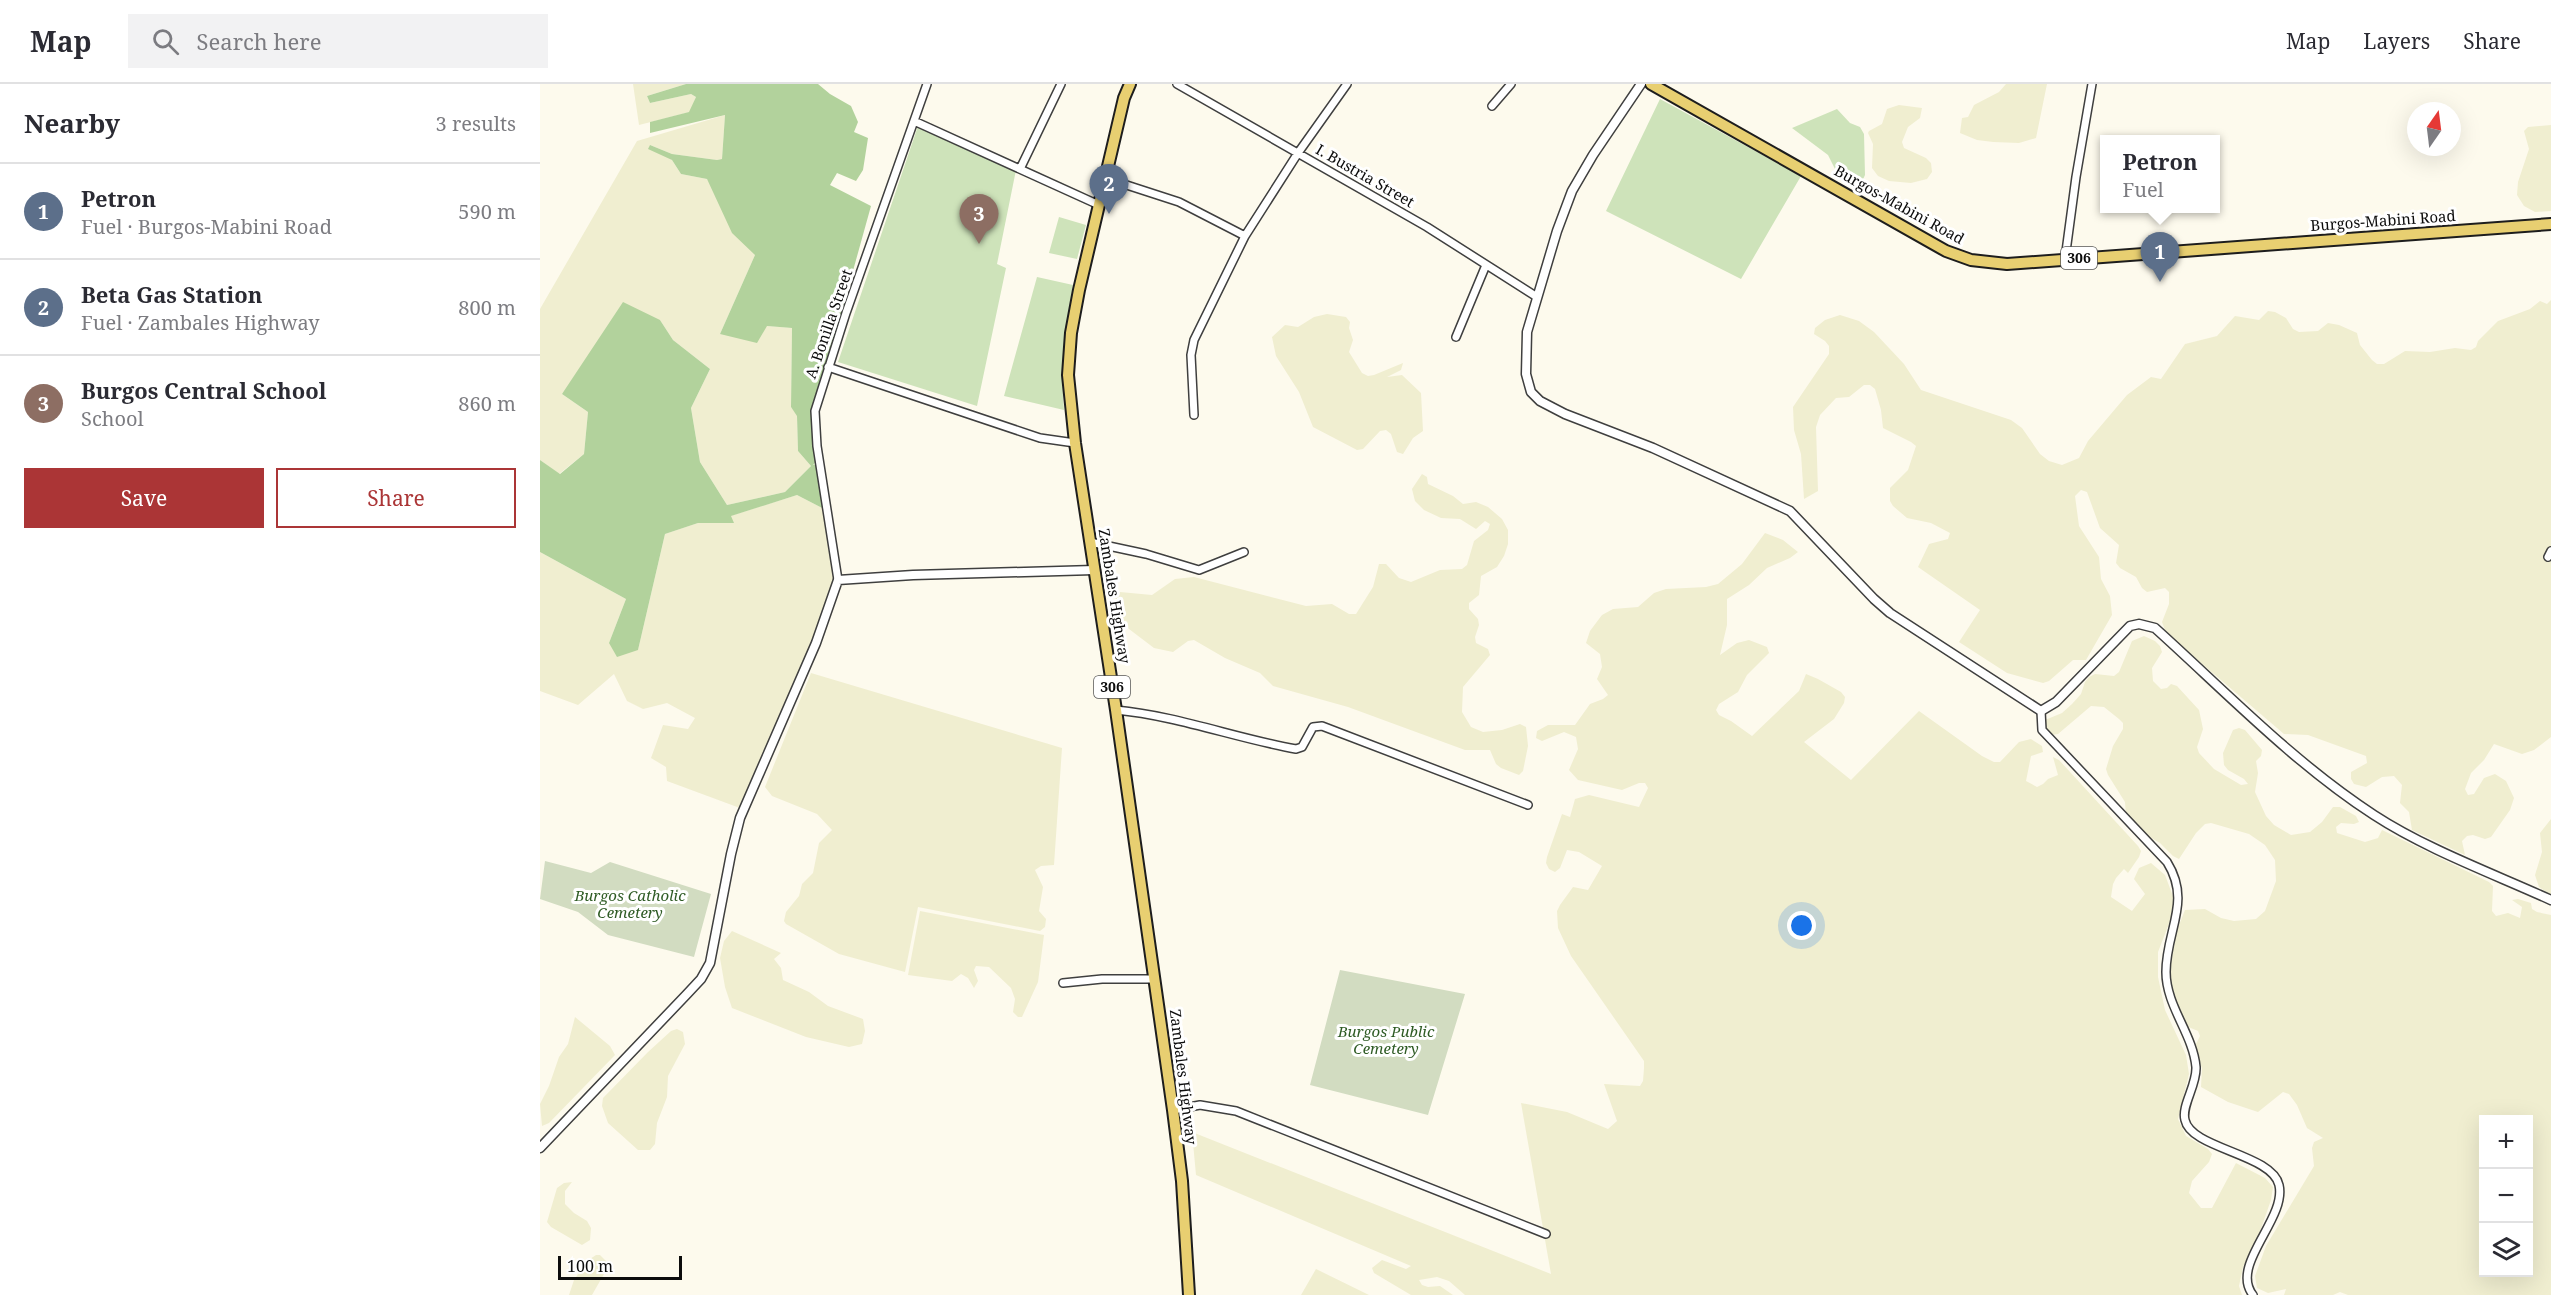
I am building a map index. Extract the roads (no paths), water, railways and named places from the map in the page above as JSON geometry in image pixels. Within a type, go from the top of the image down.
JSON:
[{"type":"main road","name":"Zambales Highway","points":[[1130,84],[1124,98],[1105,178],[1071,333],[1068,375],[1075,443],[1173,1110],[1182,1181],[1189,1295]]},
{"type":"main road","name":"Burgos-Mabini Road","points":[[1652,84],[1946,251],[1971,260],[2007,264],[2551,224]]},
{"type":"street","name":"A. Bonilla Street","points":[[838,580],[815,425],[818,397],[927,84]]},
{"type":"street","points":[[1020,169],[1061,84]]},
{"type":"street","name":"I. Bustria Street","points":[[1177,84],[1427,227],[1537,297]]},
{"type":"street","points":[[1194,415],[1192,348],[1245,236],[1298,153],[1347,84]]},
{"type":"street","points":[[1492,106],[1511,84]]},
{"type":"street","points":[[1641,84],[1593,155],[1572,191],[1527,332],[1526,374],[1532,392],[1540,401],[1565,414],[1653,448],[1790,511],[1890,613],[2041,711]]},
{"type":"street","points":[[2065,259],[2092,84]]},
{"type":"street","points":[[914,121],[1099,205]]},
{"type":"street","points":[[1105,178],[1179,202],[1245,236]]},
{"type":"street","points":[[1456,337],[1486,265]]},
{"type":"street","points":[[828,367],[1040,438],[1075,443]]},
{"type":"street","points":[[1090,542],[1199,570],[1244,552]]},
{"type":"street","points":[[540,1148],[687,994],[705,972],[713,950],[740,818],[816,643],[838,580],[913,575],[1094,570]]},
{"type":"street","points":[[2041,711],[2056,702],[2130,626],[2148,625],[2155,628],[2304,763],[2373,814],[2400,830],[2551,900]]},
{"type":"street","points":[[1116,710],[1194,723],[1296,749],[1302,747],[1313,727],[1322,726],[1528,805]]},
{"type":"street","points":[[2041,711],[2042,730],[2167,862],[2177,880],[2179,901],[2168,949],[2166,973],[2173,1005],[2196,1065],[2185,1121],[2188,1128],[2196,1135],[2271,1172],[2279,1185],[2280,1192],[2273,1216],[2248,1270],[2247,1285],[2253,1295]]},
{"type":"street","points":[[1063,983],[1102,979],[1155,979]]},
{"type":"street","points":[[1173,1110],[1200,1105],[1236,1111],[1546,1234]]},
{"type":"place","name":"Beta Gas Station","points":[[1109,214]]},
{"type":"place","name":"Burgos Central School","points":[[979,244]]},
{"type":"place","name":"Petron","points":[[2160,282]]},
{"type":"park label","name":"Burgos Catholic Cemetery","points":[[630,904]]},
{"type":"park label","name":"Burgos Public Cemetery","points":[[1386,1040]]}]
